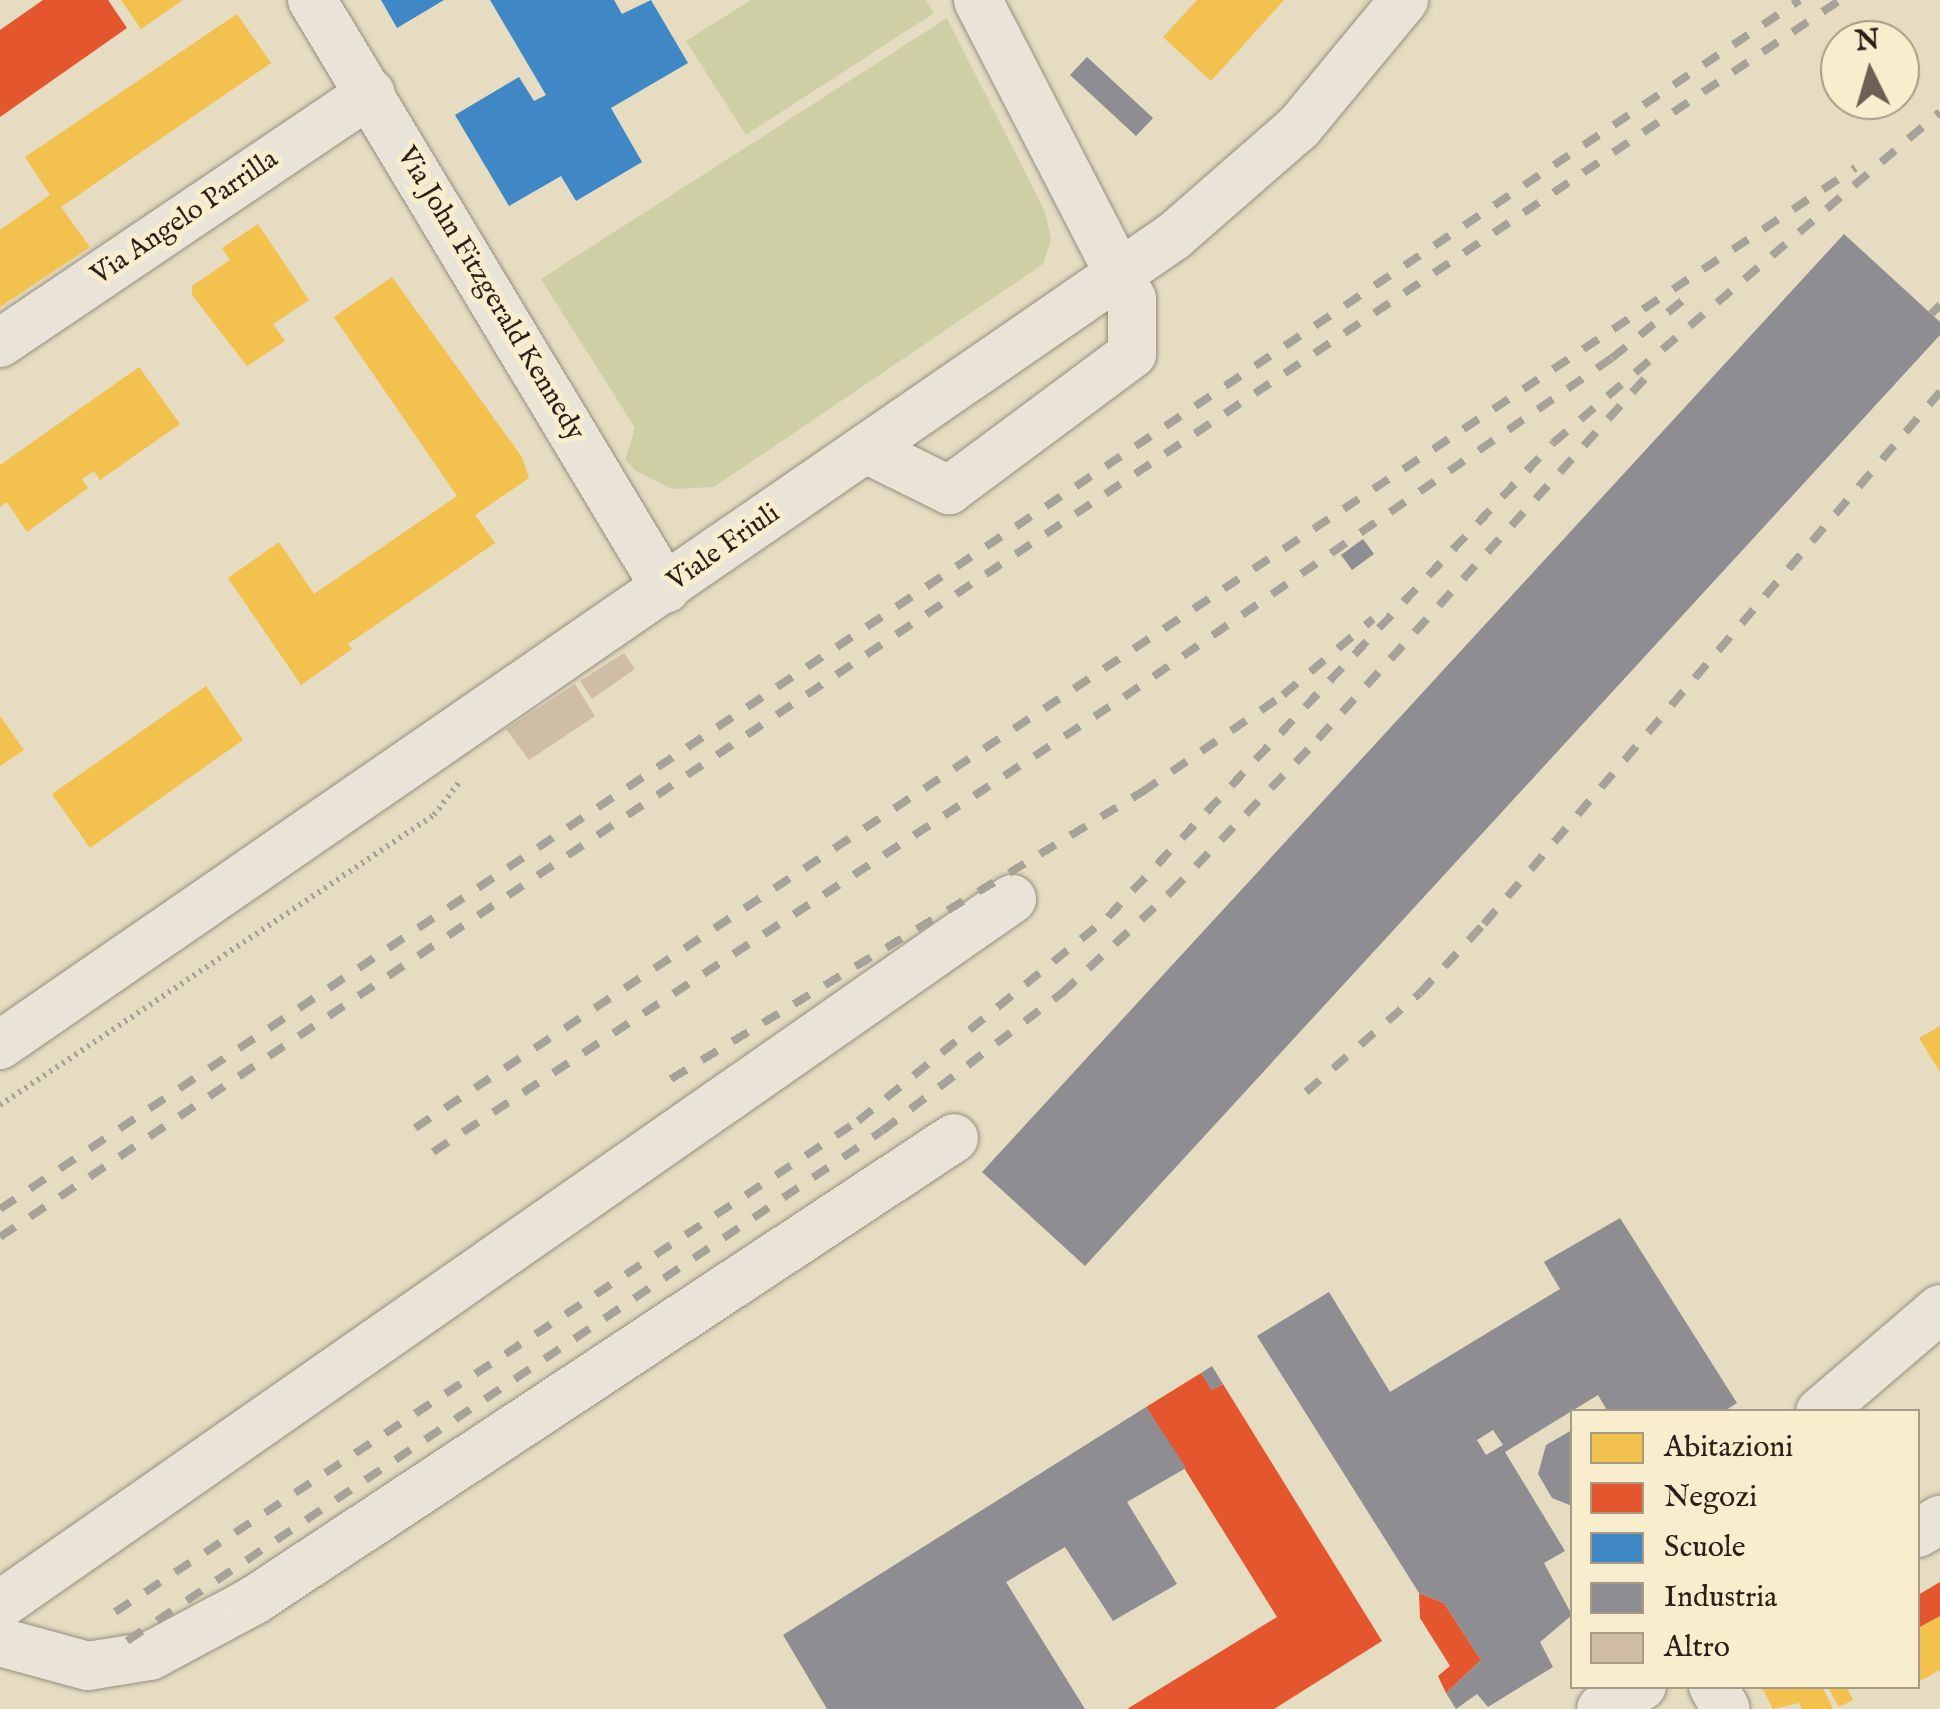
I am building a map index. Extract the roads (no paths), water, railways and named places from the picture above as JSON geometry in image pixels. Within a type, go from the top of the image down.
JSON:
[{"type":"street","name":"Via John Fitzgerald Kennedy","points":[[312,0],[666,588]]},
{"type":"street","points":[[866,449],[949,490],[1132,354],[1132,299],[978,0]]},
{"type":"street","name":"Viale Friuli","points":[[0,1045],[666,588],[1212,206],[1299,127],[1404,0]]},
{"type":"street","name":"Via Angelo Parrilla","points":[[0,343],[370,93]]},
{"type":"street","points":[[1042,327],[1088,389]]},
{"type":"street","points":[[0,1605],[325,1383],[797,1043],[1012,900]]},
{"type":"street","points":[[0,1642],[88,1666],[150,1656],[254,1601],[954,1138]]},
{"type":"street","points":[[1823,1409],[1940,1309]]},
{"type":"street","points":[[1601,1709],[1637,1689]]},
{"type":"railway","points":[[0,1209],[1800,0]]},
{"type":"railway","points":[[0,1237],[1840,0]]},
{"type":"railway","points":[[115,1612],[858,1121],[1108,917],[1553,443],[1940,112]]},
{"type":"railway","points":[[415,1128],[1855,168]]},
{"type":"railway","points":[[433,1152],[1124,697],[1612,358],[1688,296]]},
{"type":"railway","points":[[1931,314],[1940,305]]},
{"type":"railway","points":[[127,1641],[882,1131],[1062,993],[1171,892],[1318,739],[1648,375]]},
{"type":"railway","points":[[1306,1092],[1420,993],[1484,924],[1940,392]]},
{"type":"railway","points":[[671,1079],[1142,792],[1283,695],[1373,619]]}]
